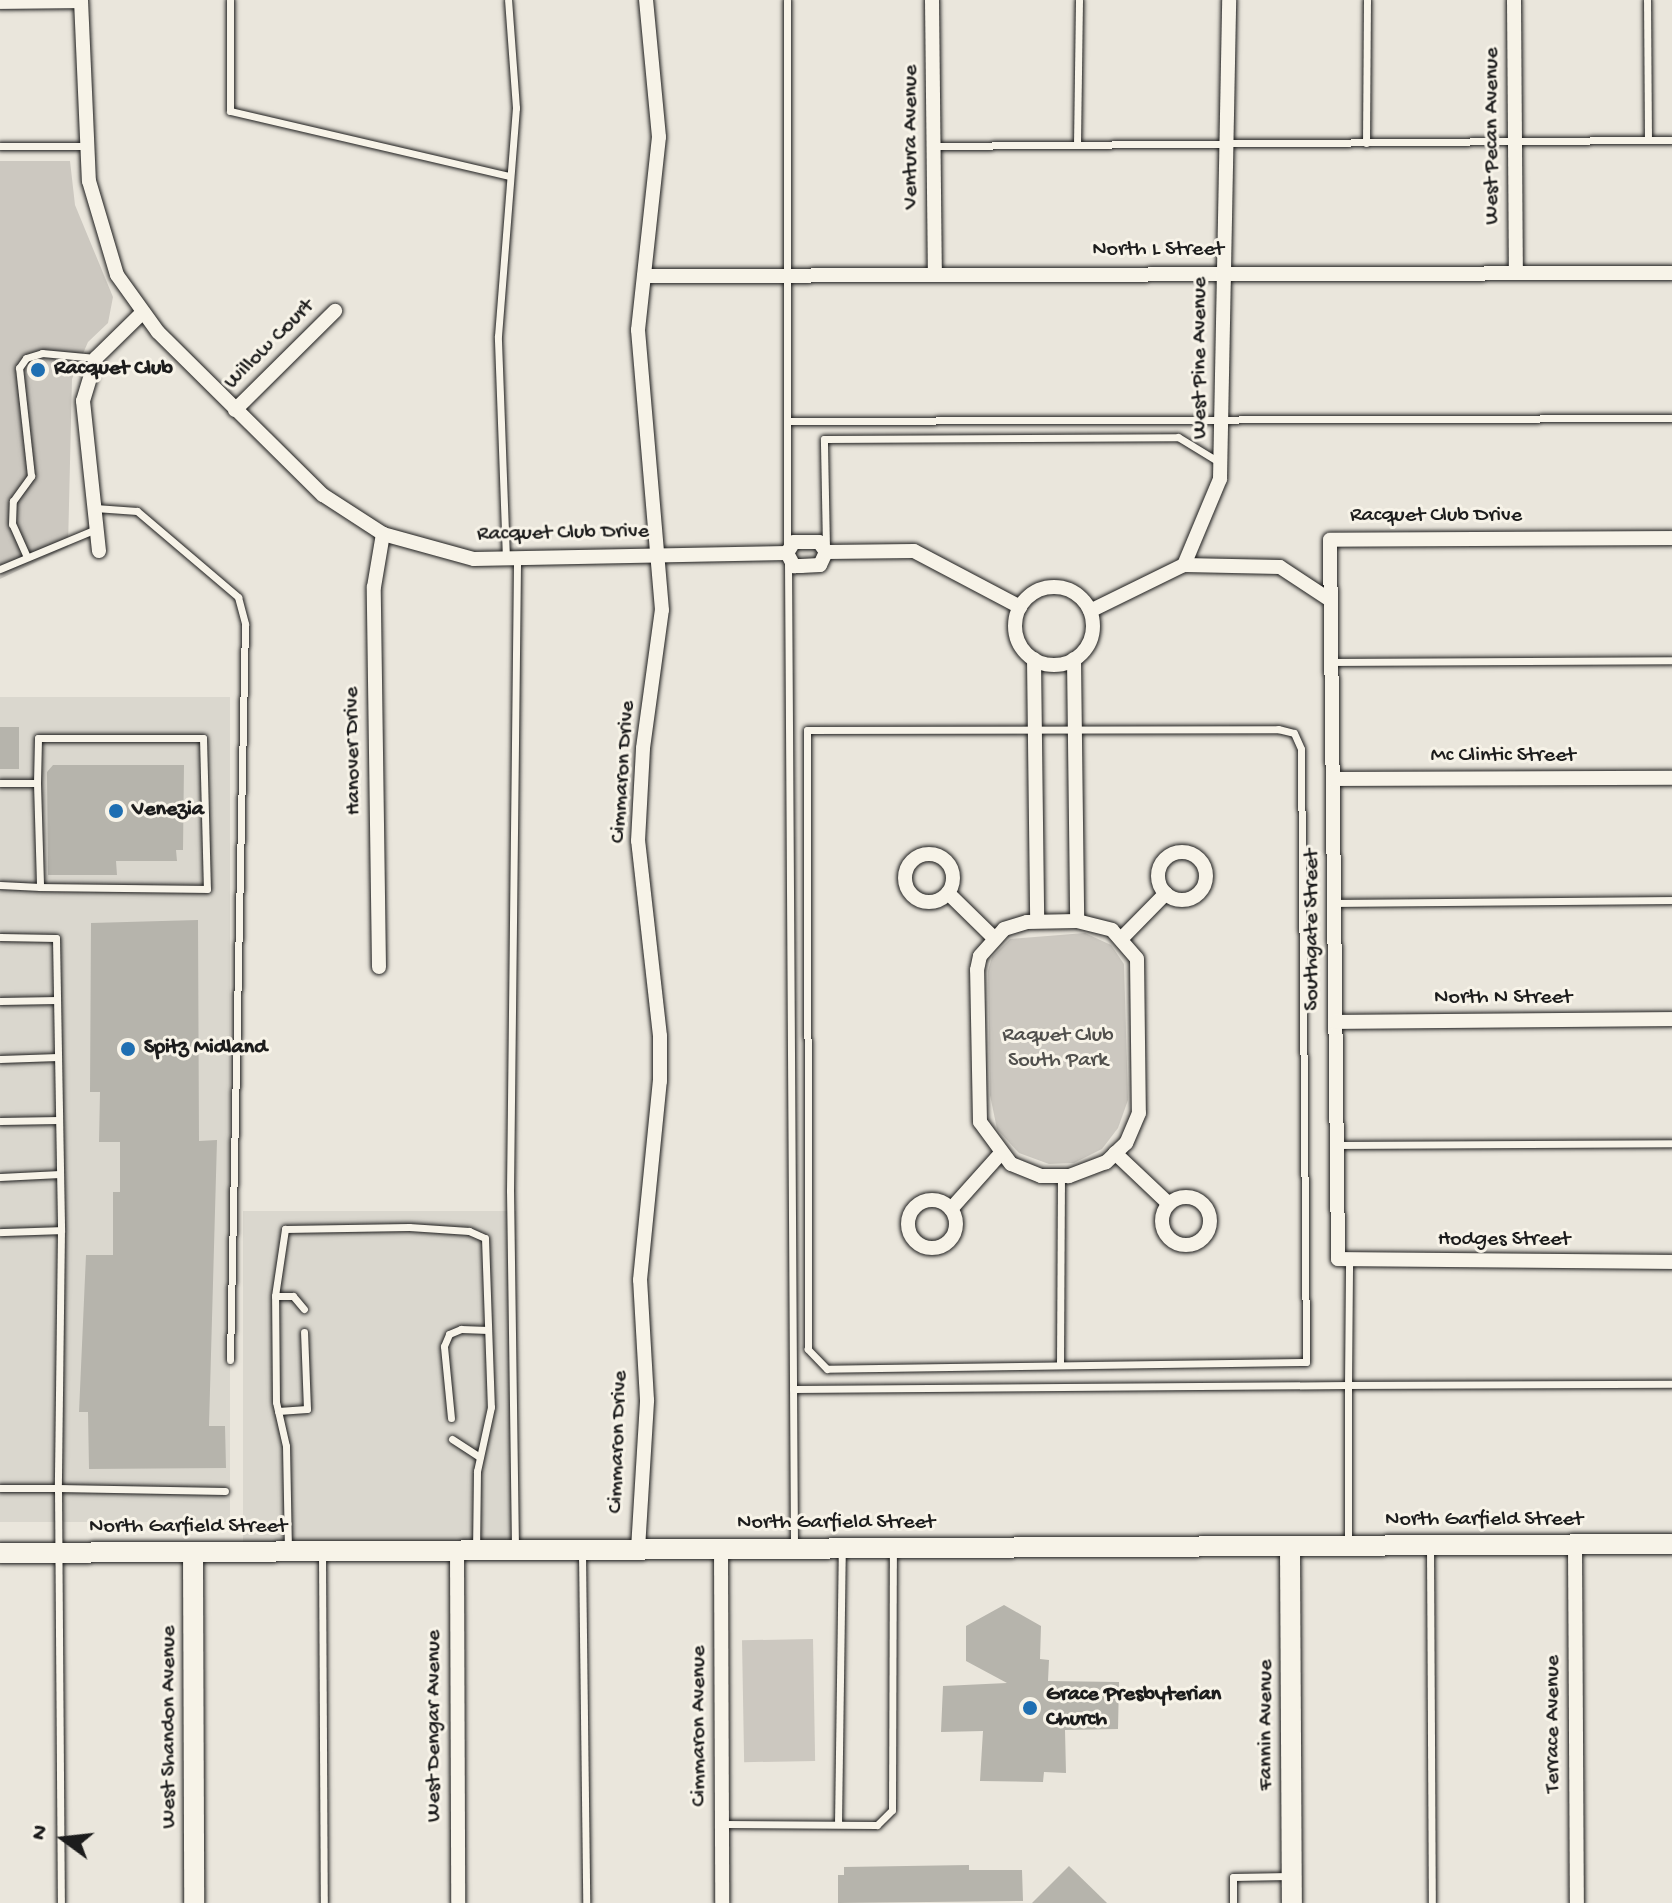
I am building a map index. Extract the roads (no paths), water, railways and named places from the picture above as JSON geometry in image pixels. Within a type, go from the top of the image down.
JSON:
[{"type":"main road","name":"North Garfield Street","points":[[0,1553],[1672,1544]]},
{"type":"main road","name":"Fannin Avenue","points":[[1290,1547],[1292,1903]]},
{"type":"main road","name":"West Shandon Avenue","points":[[193,1552],[194,1903]]},
{"type":"street","name":"Cimmaron Drive","points":[[638,1549],[647,1400],[640,1280],[660,1081],[658,1006],[638,841],[643,748],[662,610],[660,554],[639,370],[644,276],[659,137],[646,0]]},
{"type":"street","name":"Ventura Avenue","points":[[932,0],[935,274]]},
{"type":"street","name":"West Pine Avenue","points":[[1184,565],[1215,499],[1221,463],[1229,0]]},
{"type":"street","name":"West Pecan Avenue","points":[[1514,0],[1516,273]]},
{"type":"street","name":"Racquet Club Drive","points":[[0,2],[81,1],[85,146],[105,250],[142,313],[235,410],[323,495],[383,534],[444,554],[511,561],[660,554],[787,553],[794,542],[819,542],[826,552],[914,551],[1020,607]]},
{"type":"street","name":"North L Street","points":[[644,276],[1672,273]]},
{"type":"street","name":"Willow Court","points":[[235,410],[335,311]]},
{"type":"street","points":[[99,551],[83,401],[96,358],[142,313]]},
{"type":"street","name":"Hanover Drive","points":[[379,967],[374,587],[383,534]]},
{"type":"street","name":"Racquet Club Drive","points":[[1330,600],[1330,540],[1672,538]]},
{"type":"street","points":[[1090,611],[1184,565],[1280,567],[1330,600]]},
{"type":"street","points":[[1074,659],[1057,665],[1034,659],[1019,642],[1020,607],[1037,591],[1060,588],[1079,596],[1090,611],[1092,633],[1074,659],[1077,921]]},
{"type":"street","name":"Southgate Street","points":[[1330,600],[1337,1145],[1344,1261]]},
{"type":"street","points":[[1034,659],[1037,921]]},
{"type":"street","name":"Mc Clintic Street","points":[[1334,779],[1672,778]]},
{"type":"street","points":[[948,893],[994,938]]},
{"type":"street","points":[[1121,939],[1166,893]]},
{"type":"street","points":[[1037,921],[1077,921],[1096,923],[1121,939],[1132,950],[1140,973],[1140,1097],[1135,1125],[1115,1153],[1093,1169],[1061,1176],[1029,1172],[1001,1153],[983,1132],[977,1097],[977,970],[994,938],[1015,925],[1037,921]]},
{"type":"street","name":"North N Street","points":[[1335,1022],[1672,1019]]},
{"type":"street","points":[[951,1209],[1001,1153]]},
{"type":"street","points":[[1115,1153],[1169,1204]]},
{"type":"street","name":"Hodges Street","points":[[1344,1261],[1672,1262]]},
{"type":"street","name":"Terrace Avenue","points":[[1575,1545],[1577,1903]]},
{"type":"street","name":"Cimmaron Avenue","points":[[721,1548],[722,1903]]},
{"type":"street","name":"West Dengar Avenue","points":[[458,1903],[466,1550]]},
{"type":"lane","points":[[230,0],[230,111],[510,176]]},
{"type":"lane","points":[[508,0],[516,108],[498,336],[511,561],[510,1191],[515,1550]]},
{"type":"lane","points":[[787,0],[787,553],[794,1548]]},
{"type":"lane","points":[[1077,144],[1079,0]]},
{"type":"lane","points":[[1366,143],[1367,0]]},
{"type":"lane","points":[[1647,0],[1648,140]]},
{"type":"lane","points":[[934,146],[1672,140]]},
{"type":"lane","points":[[0,146],[85,146]]},
{"type":"lane","points":[[27,557],[12,524],[13,501],[31,476],[19,368],[26,358],[42,353],[96,358]]},
{"type":"lane","points":[[788,421],[1672,418]]},
{"type":"lane","points":[[826,552],[824,439],[1178,437],[1221,463]]},
{"type":"lane","points":[[93,508],[137,511],[238,597],[245,624],[230,1360]]},
{"type":"lane","points":[[0,569],[96,529]]},
{"type":"lane","points":[[1331,662],[1672,660]]},
{"type":"lane","points":[[1278,729],[1300,740],[1306,1362],[827,1369],[808,1349],[807,730],[1035,730],[1278,729]]},
{"type":"lane","points":[[0,885],[40,887],[207,889],[203,738],[38,738],[40,887]]},
{"type":"lane","points":[[0,783],[37,783]]},
{"type":"lane","points":[[1334,903],[1672,900]]},
{"type":"lane","points":[[0,937],[56,938],[61,1230],[58,1488],[61,1903]]},
{"type":"lane","points":[[0,1001],[57,1000]]},
{"type":"lane","points":[[0,1059],[58,1057]]},
{"type":"lane","points":[[0,1121],[59,1120]]},
{"type":"lane","points":[[1337,1145],[1672,1143]]},
{"type":"lane","points":[[0,1177],[60,1174]]},
{"type":"lane","points":[[1060,1365],[1061,1176]]},
{"type":"lane","points":[[288,1551],[286,1446],[278,1411],[275,1296],[285,1229],[469,1231],[485,1238],[491,1407],[466,1550]]},
{"type":"lane","points":[[0,1232],[61,1230]]},
{"type":"lane","points":[[1344,1261],[1348,1547]]},
{"type":"lane","points":[[275,1296],[293,1296],[304,1309]]},
{"type":"lane","points":[[451,1418],[444,1346],[449,1334],[461,1329],[488,1330]]},
{"type":"lane","points":[[278,1411],[307,1409],[304,1332]]},
{"type":"lane","points":[[793,1389],[1672,1384]]},
{"type":"lane","points":[[452,1439],[480,1457]]},
{"type":"lane","points":[[0,1488],[225,1491]]},
{"type":"lane","points":[[1430,1546],[1432,1903]]},
{"type":"lane","points":[[838,1824],[842,1548]]},
{"type":"lane","points":[[722,1824],[877,1825],[892,1810],[893,1548]]},
{"type":"lane","points":[[582,1550],[586,1903]]},
{"type":"lane","points":[[322,1551],[324,1903]]},
{"type":"lane","points":[[1233,1903],[1233,1877],[1292,1876]]},
{"type":"place","name":"Racquet Club","points":[[38,370]]},
{"type":"place","name":"Venezia","points":[[116,811]]},
{"type":"place","name":"Spitz Midland","points":[[128,1049]]},
{"type":"place","name":"Grace Presbyterian Church","points":[[1030,1708]]},
{"type":"park label","name":"Raquet Club South Park","points":[[1058,1048]]}]
